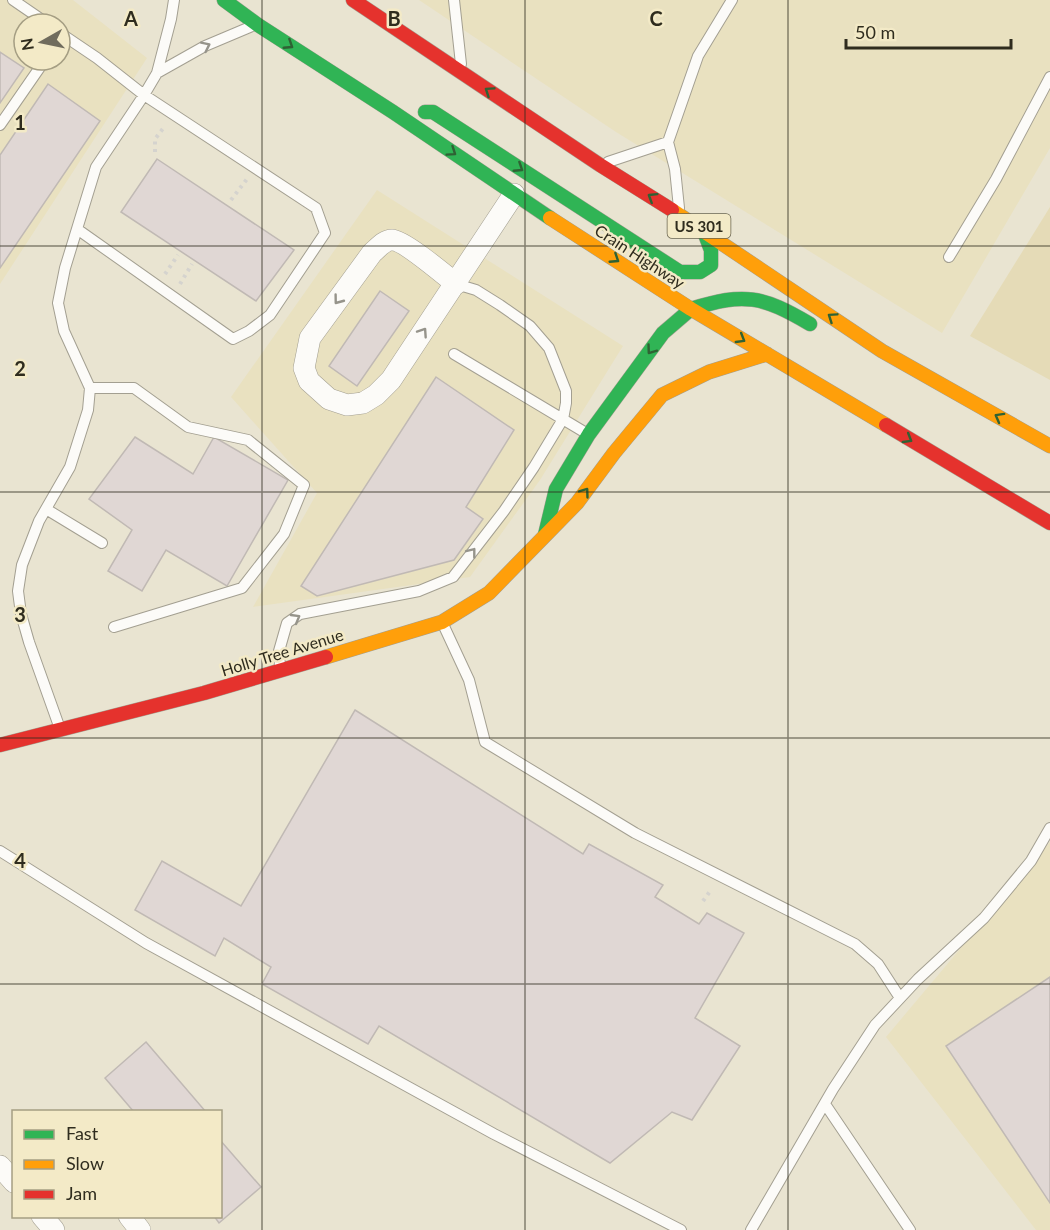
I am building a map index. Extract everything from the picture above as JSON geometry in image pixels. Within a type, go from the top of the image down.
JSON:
[{"type":"main road","name":"Crain Highway","points":[[224,0],[258,25],[691,309],[1050,523]]},
{"type":"main road","name":"US 301","points":[[352,0],[600,165],[704,229],[882,351],[1050,446]]},
{"type":"main road","points":[[393,112],[433,112],[680,272],[700,272],[711,265],[711,250],[704,229]]},
{"type":"main road","points":[[545,535],[556,489],[589,434],[663,333],[691,309],[735,297],[754,297],[780,306],[819,329]]},
{"type":"main road","points":[[859,352],[949,404]]},
{"type":"main road","name":"Holly Tree Avenue","points":[[0,745],[204,693],[442,622],[489,593],[577,503],[614,453],[662,395],[709,372],[767,354]]},
{"type":"street","points":[[456,284],[402,244],[392,240],[382,243],[310,338],[304,368],[309,381],[329,399],[347,405],[363,403],[376,395],[391,380],[456,284],[514,194]]},
{"type":"street","points":[[12,1153],[0,1164],[12,1179]]},
{"type":"street","points":[[44,1218],[54,1230]]},
{"type":"street","points":[[131,1218],[140,1230]]},
{"type":"lane","points":[[13,0],[30,12]]},
{"type":"lane","points":[[61,730],[29,642],[21,614],[18,591],[22,565],[46,509],[70,467],[88,410],[90,388],[64,331],[58,303],[64,268],[96,168],[157,74],[174,0]]},
{"type":"lane","points":[[454,0],[462,73]]},
{"type":"lane","points":[[680,215],[675,169],[668,142],[698,56],[732,0]]},
{"type":"lane","points":[[157,74],[205,46],[258,25]]},
{"type":"lane","points":[[72,42],[97,58],[144,95],[316,208],[325,233],[270,315],[249,331],[233,339],[77,229]]},
{"type":"lane","points":[[0,125],[37,72]]},
{"type":"lane","points":[[950,257],[996,179],[1050,77]]},
{"type":"lane","points":[[600,165],[668,142]]},
{"type":"lane","points":[[280,670],[279,651],[287,623],[300,614],[419,591],[453,577],[504,511],[563,419],[566,392],[549,348],[530,326],[500,305],[476,290],[456,284]]},
{"type":"lane","points":[[454,354],[589,434]]},
{"type":"lane","points":[[90,388],[134,388],[188,428],[248,440],[304,485],[284,534],[242,588],[114,627]]},
{"type":"lane","points":[[46,509],[102,543]]},
{"type":"lane","points":[[442,622],[469,680],[485,742],[635,833],[855,944],[878,964],[900,998]]},
{"type":"lane","points":[[751,1230],[825,1104],[875,1025],[918,979],[984,918],[1031,861],[1050,828]]},
{"type":"lane","points":[[0,851],[146,943],[494,1134],[681,1230]]},
{"type":"lane","points":[[825,1104],[910,1230]]},
{"type":"path","points":[[155,152],[155,139],[173,114]]},
{"type":"path","points":[[231,200],[255,168]]},
{"type":"path","points":[[157,285],[178,255]]},
{"type":"path","points":[[172,296],[192,264]]},
{"type":"path","points":[[704,901],[711,890]]},
{"type":"shaded area","points":[[0,0],[73,0],[147,58],[0,284]]},
{"type":"shaded area","points":[[419,0],[1050,0],[1050,148],[942,333],[616,132]]},
{"type":"shaded area","points":[[377,190],[623,346],[540,480],[470,577],[253,607],[317,493],[231,397]]},
{"type":"shaded area","points":[[1050,207],[1050,380],[970,336]]},
{"type":"shaded area","points":[[1050,842],[1050,1230],[1036,1230],[886,1037]]},
{"type":"building","points":[[0,52],[12,60],[12,72],[21,72],[0,103]]},
{"type":"building","points":[[48,84],[100,121],[0,268],[0,155]]},
{"type":"building","points":[[157,159],[294,250],[256,301],[121,212]]},
{"type":"building","points":[[380,291],[409,311],[357,386],[329,366]]},
{"type":"building","points":[[436,377],[514,430],[466,507],[483,519],[454,560],[317,596],[301,586]]},
{"type":"building","points":[[135,437],[193,474],[214,437],[288,480],[227,586],[166,550],[142,591],[108,571],[132,530],[89,499]]},
{"type":"building","points":[[355,710],[583,854],[589,844],[663,885],[655,897],[699,924],[707,913],[744,933],[695,1018],[740,1046],[692,1120],[672,1112],[610,1163],[379,1026],[368,1044],[262,984],[271,967],[224,938],[215,956],[135,910],[162,861],[241,906]]},
{"type":"building","points":[[1050,977],[1050,1203],[946,1046]]},
{"type":"building","points":[[146,1042],[204,1110],[132,1110],[105,1078]]},
{"type":"building","points":[[222,1142],[261,1187],[219,1223],[215,1218],[222,1218]]},
{"type":"traffic: fast","points":[[224,0],[258,25],[393,112],[550,218]]},
{"type":"traffic: fast","points":[[425,112],[433,112],[680,272],[700,272],[711,265],[711,250],[703,229]]},
{"type":"traffic: fast","points":[[691,309],[726,300],[753,300],[779,307],[810,324]]},
{"type":"traffic: fast","points":[[545,535],[556,489],[589,434],[663,333],[691,309]]},
{"type":"traffic: slow","points":[[672,210],[882,351],[1050,446]]},
{"type":"traffic: slow","points":[[550,218],[691,309],[886,425]]},
{"type":"traffic: slow","points":[[326,657],[442,622],[489,593],[577,503],[614,453],[662,395],[709,372],[767,354]]},
{"type":"traffic: jam","points":[[353,0],[600,165],[672,210]]},
{"type":"traffic: jam","points":[[886,425],[1050,523]]},
{"type":"traffic: jam","points":[[0,745],[204,693],[326,657]]}]
